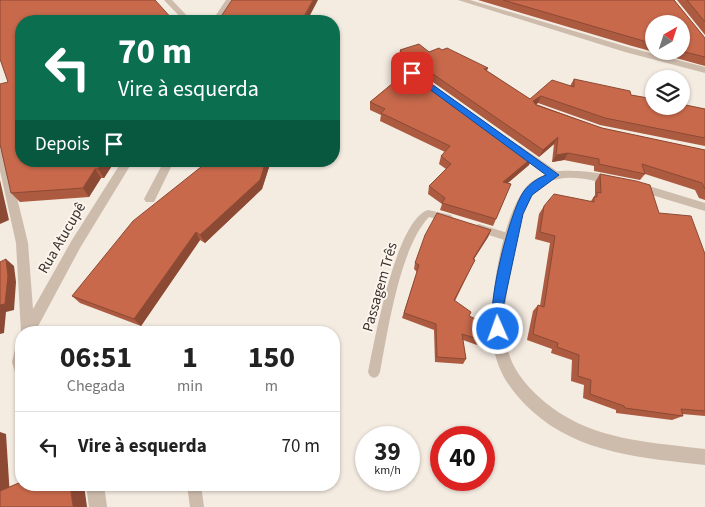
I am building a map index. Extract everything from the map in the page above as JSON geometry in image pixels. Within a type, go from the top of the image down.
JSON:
[{"type":"street","points":[[168,0],[182,15]]},
{"type":"street","points":[[220,15],[230,0]]},
{"type":"street","points":[[462,0],[636,52],[705,70]]},
{"type":"street","points":[[515,146],[554,175]]},
{"type":"street","points":[[0,148],[3,171],[22,242],[28,326]]},
{"type":"street","name":"Rua Atucupê","points":[[31,326],[76,244],[124,167]]},
{"type":"street","points":[[150,199],[165,167]]},
{"type":"street","points":[[705,207],[620,182],[570,174],[554,175],[543,180],[528,192],[518,214],[511,238],[498,303],[498,329],[504,360],[521,388],[539,407],[588,437],[612,444],[705,457]]},
{"type":"street","points":[[96,491],[98,507]]},
{"type":"lane","name":"Passagem Três","points":[[374,372],[397,272],[415,227],[421,218],[430,213],[511,238]]},
{"type":"lane","points":[[195,491],[197,507]]},
{"type":"building","points":[[0,0],[155,0],[169,15],[15,15],[15,167],[99,167],[95,169],[83,188],[11,193],[0,144],[0,84],[8,82],[0,59]]},
{"type":"building","points":[[232,0],[313,0],[305,15],[222,15]]},
{"type":"building","points":[[503,0],[674,0],[686,15],[645,15],[645,41]]},
{"type":"building","points":[[687,0],[705,0],[705,22]]},
{"type":"building","points":[[690,20],[705,38],[705,57],[690,53]]},
{"type":"building","points":[[419,44],[429,52],[439,48],[442,50],[447,48],[488,68],[484,69],[530,99],[552,80],[574,87],[574,79],[630,91],[631,95],[645,97],[645,115],[690,115],[690,106],[705,109],[705,138],[605,118],[541,96],[533,101],[536,105],[602,128],[705,150],[705,189],[702,183],[642,164],[645,174],[599,164],[599,159],[568,153],[556,155],[558,137],[543,150],[414,61],[410,63],[400,50]]},
{"type":"building","points":[[410,69],[533,157],[503,182],[511,184],[496,219],[442,203],[445,198],[429,186],[451,164],[441,156],[450,146],[381,113],[385,109],[370,102]]},
{"type":"building","points":[[201,167],[264,167],[260,180],[200,235],[196,232],[134,319],[72,296],[133,221]]},
{"type":"building","points":[[600,174],[650,185],[659,213],[691,216],[705,254],[705,411],[681,409],[683,416],[625,408],[590,394],[591,380],[578,376],[579,355],[557,347],[558,343],[533,334],[538,305],[544,307],[555,236],[540,232],[544,206],[554,194],[594,202],[597,192],[601,193]]},
{"type":"building","points":[[437,213],[491,230],[473,259],[475,260],[454,300],[471,312],[469,316],[478,320],[481,340],[462,334],[466,359],[437,357],[436,324],[404,313],[419,265],[415,263],[425,235]]},
{"type":"building","points":[[6,259],[8,276],[5,304],[0,305],[0,262]]},
{"type":"building","points":[[15,485],[15,491],[71,491],[73,506],[76,507],[0,507],[0,491]]},
{"type":"route","points":[[412,73],[554,175],[536,185],[523,200],[511,238],[498,303],[498,329]]}]
